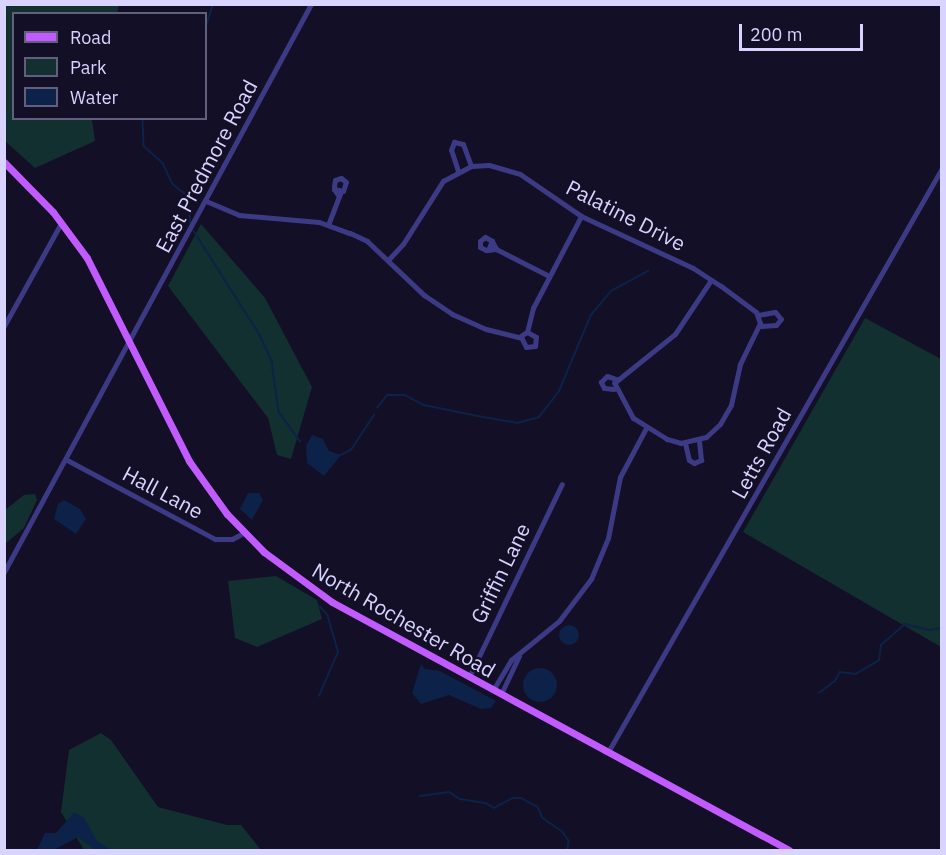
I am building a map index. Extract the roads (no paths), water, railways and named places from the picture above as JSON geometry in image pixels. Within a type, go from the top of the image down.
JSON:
[{"type":"main road","name":"North Rochester Road","points":[[4,162],[61,223],[97,275],[189,461],[245,532],[286,570],[332,603],[789,850]]},
{"type":"street","name":"East Predmore Road","points":[[4,572],[311,4]]},
{"type":"street","points":[[458,171],[451,150],[454,142],[463,144],[471,166]]},
{"type":"street","name":"Palatine Drive","points":[[388,260],[412,231],[432,192],[458,171],[471,166],[510,170],[580,216],[711,280],[759,315],[775,312],[781,318],[776,326],[760,326],[740,364],[726,414],[714,431],[699,440],[685,443]]},
{"type":"street","name":"Letts Road","points":[[608,752],[942,168]]},
{"type":"street","points":[[328,225],[340,193],[347,184],[341,178],[335,180],[334,189],[340,193]]},
{"type":"street","points":[[206,201],[248,217],[328,225],[367,241],[424,295],[452,314],[486,329],[521,337]]},
{"type":"street","points":[[521,337],[527,332],[533,308],[580,216]]},
{"type":"street","points":[[4,326],[61,223]]},
{"type":"street","points":[[494,246],[488,250],[480,248],[481,239],[489,237],[494,246],[549,276]]},
{"type":"street","points":[[699,440],[701,460],[694,464],[689,460],[685,443],[667,439],[646,428],[628,413],[614,389],[616,379],[675,334],[711,280]]},
{"type":"street","points":[[759,315],[760,326]]},
{"type":"street","points":[[521,337],[524,345],[533,347],[537,339],[527,332]]},
{"type":"street","points":[[614,389],[604,388],[601,382],[607,376],[616,379]]},
{"type":"street","points":[[493,690],[508,664],[559,621],[591,579],[608,538],[620,477],[646,428]]},
{"type":"street","name":"Hall Lane","points":[[67,459],[215,539],[232,539],[245,532]]},
{"type":"street","name":"Griffin Lane","points":[[469,677],[561,484]]},
{"type":"street","points":[[501,694],[519,656]]},
{"type":"water","points":[[312,435],[323,439],[329,451],[341,455],[324,476],[307,463],[306,446]]},
{"type":"water","points":[[248,493],[259,493],[263,500],[252,520],[240,509]]},
{"type":"water","points":[[64,500],[80,509],[86,519],[76,534],[54,519],[58,504]]},
{"type":"water","points":[[569,625],[576,628],[579,635],[576,642],[569,645],[562,642],[559,635],[562,628]]},
{"type":"water","points":[[421,664],[425,669],[440,671],[496,701],[491,708],[481,709],[449,695],[421,704],[412,693]]},
{"type":"water","points":[[540,668],[552,673],[557,685],[552,697],[540,702],[528,697],[523,685],[528,673]]},
{"type":"water","points":[[74,812],[84,818],[97,841],[111,850],[95,850],[78,837],[54,850],[37,850],[45,833],[56,833]]},
{"type":"waterway","points":[[207,23],[213,4]]},
{"type":"waterway","points":[[143,120],[144,146],[163,163],[173,184],[188,196],[191,223]]},
{"type":"waterway","points":[[194,231],[260,335],[272,361],[279,412],[300,441]]},
{"type":"waterway","points":[[377,408],[387,395],[405,395],[424,405],[517,423],[539,417],[559,391],[591,315],[611,291],[648,271]]},
{"type":"waterway","points":[[341,455],[351,450],[374,415]]},
{"type":"waterway","points":[[319,696],[338,652],[328,616],[320,607]]},
{"type":"waterway","points":[[819,693],[835,681],[840,672],[856,674],[879,660],[881,645],[905,624],[929,630],[942,628]]},
{"type":"waterway","points":[[420,796],[449,792],[460,799],[486,803],[494,808],[513,798],[521,798],[538,807],[543,818],[563,832],[569,841],[568,850]]}]
